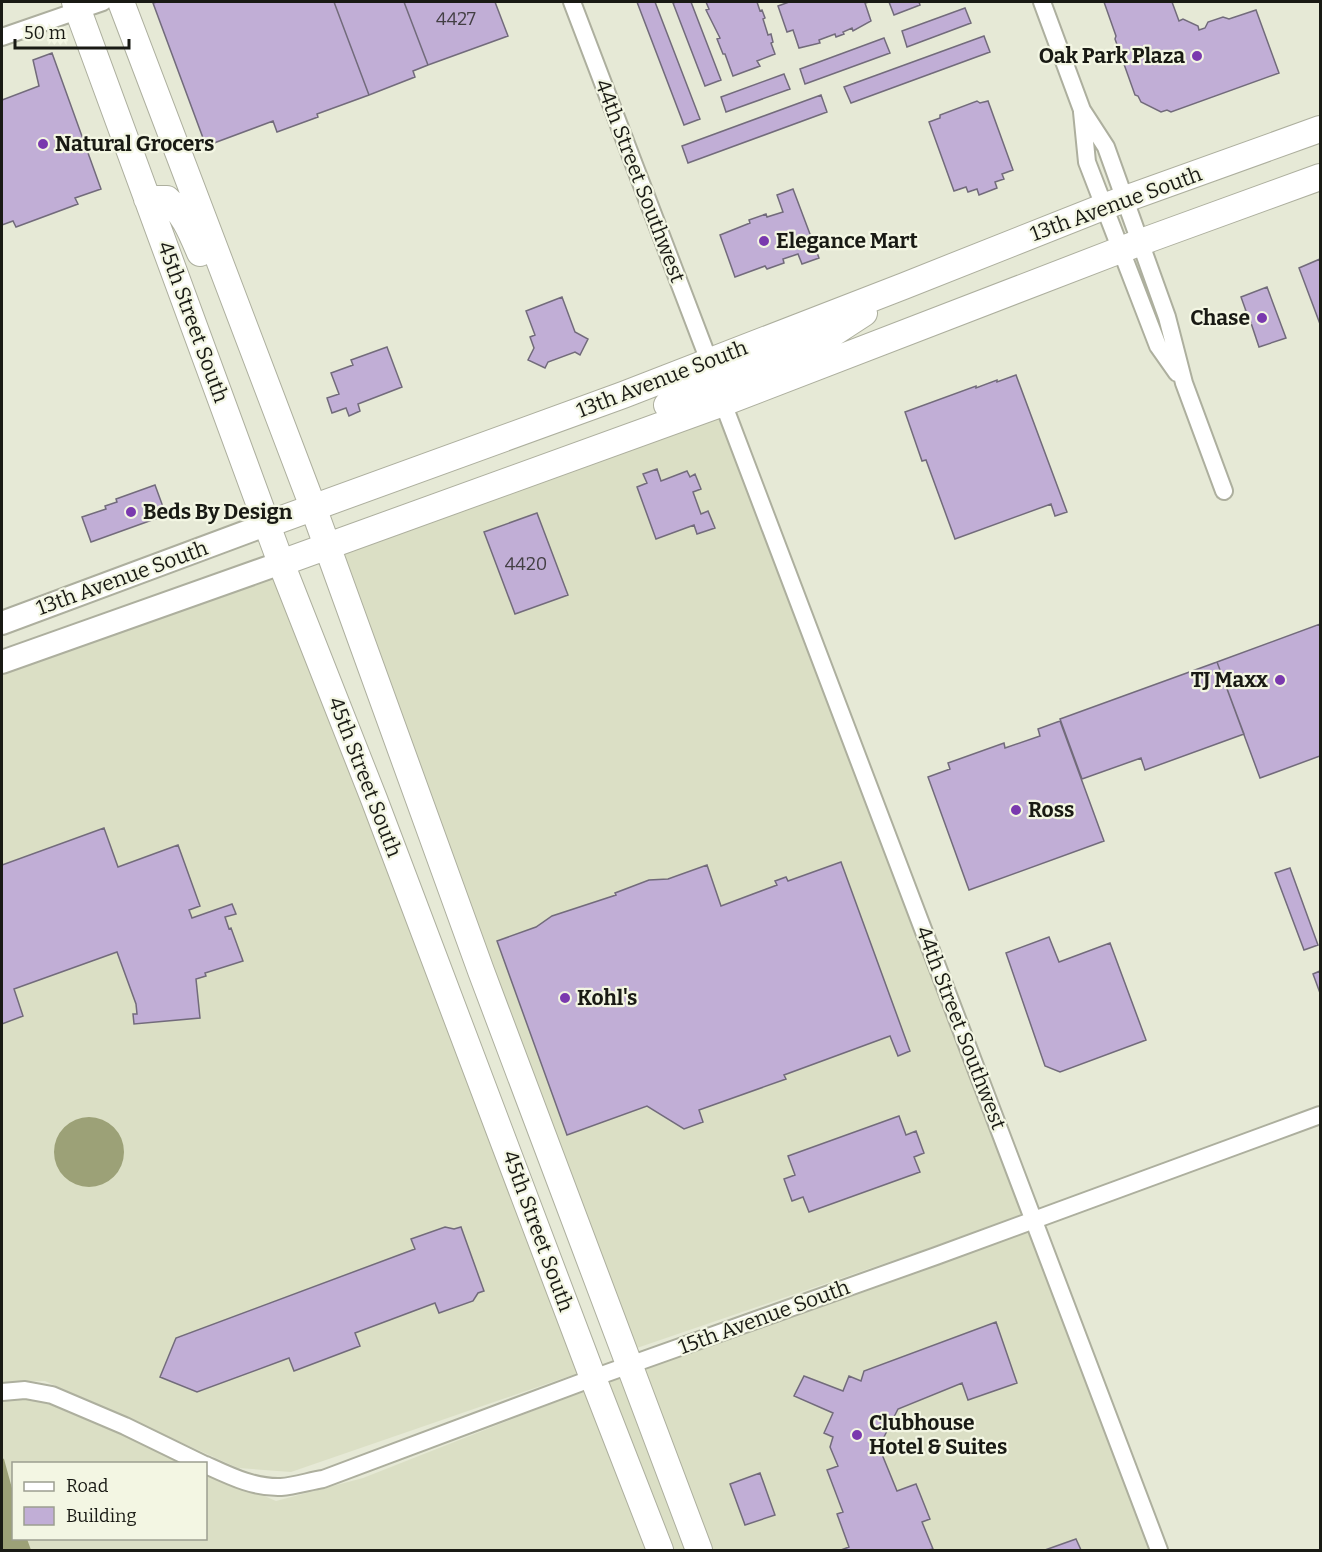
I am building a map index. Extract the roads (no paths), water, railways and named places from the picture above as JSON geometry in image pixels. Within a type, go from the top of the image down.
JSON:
[{"type":"main road","name":"45th Street South","points":[[121,2],[192,183],[258,365],[313,507],[465,927],[699,1551]]},
{"type":"main road","name":"45th Street South","points":[[76,6],[281,563],[429,943],[660,1551]]},
{"type":"main road","points":[[107,89],[123,104],[150,168],[160,183],[172,189],[192,183]]},
{"type":"main road","name":"13th Avenue South","points":[[2,623],[622,395],[1114,203],[1320,129]]},
{"type":"main road","name":"13th Avenue South","points":[[2,662],[723,403],[1131,246],[1320,177]]},
{"type":"main road","points":[[147,200],[167,199],[188,223],[225,308],[258,365]]},
{"type":"main road","points":[[723,403],[726,385],[736,376],[750,368],[818,343],[904,286]]},
{"type":"main road","points":[[528,473],[603,428],[700,393],[712,376],[709,361]]},
{"type":"main road","points":[[350,739],[390,809],[434,919],[455,929],[465,927]]},
{"type":"main road","points":[[429,943],[440,940],[453,947],[463,958],[515,1095],[535,1114]]},
{"type":"main road","points":[[503,1137],[514,1132],[526,1135],[533,1146],[550,1194],[563,1215],[577,1227]]},
{"type":"street","points":[[2,38],[76,6],[103,2]]},
{"type":"street","name":"44th Street Southwest","points":[[572,2],[709,361]]},
{"type":"street","points":[[1042,2],[1082,110],[1106,147],[1114,203],[1131,246]]},
{"type":"street","points":[[1082,110],[1087,162],[1114,203],[1131,246],[1158,346],[1184,383],[1224,491]]},
{"type":"street","name":"44th Street Southwest","points":[[723,403],[1159,1551]]},
{"type":"street","name":"15th Avenue South","points":[[207,1466],[232,1478],[259,1485],[283,1487],[323,1479],[593,1378],[1320,1115]]},
{"type":"street","name":"15th Avenue South","points":[[2,1392],[25,1390],[52,1395],[125,1426],[200,1462]]},
{"type":"place","name":"Oak Park Plaza","points":[[1197,56]]},
{"type":"place","name":"Natural Grocers","points":[[43,144]]},
{"type":"place","name":"Elegance Mart","points":[[764,241]]},
{"type":"place","name":"Chase","points":[[1262,318]]},
{"type":"place","name":"Beds By Design","points":[[131,512]]},
{"type":"place","name":"TJ Maxx","points":[[1280,680]]},
{"type":"place","name":"Ross","points":[[1016,810]]},
{"type":"place","name":"Kohl's","points":[[565,998]]},
{"type":"place","name":"Clubhouse Hotel & Suites","points":[[857,1435]]}]
